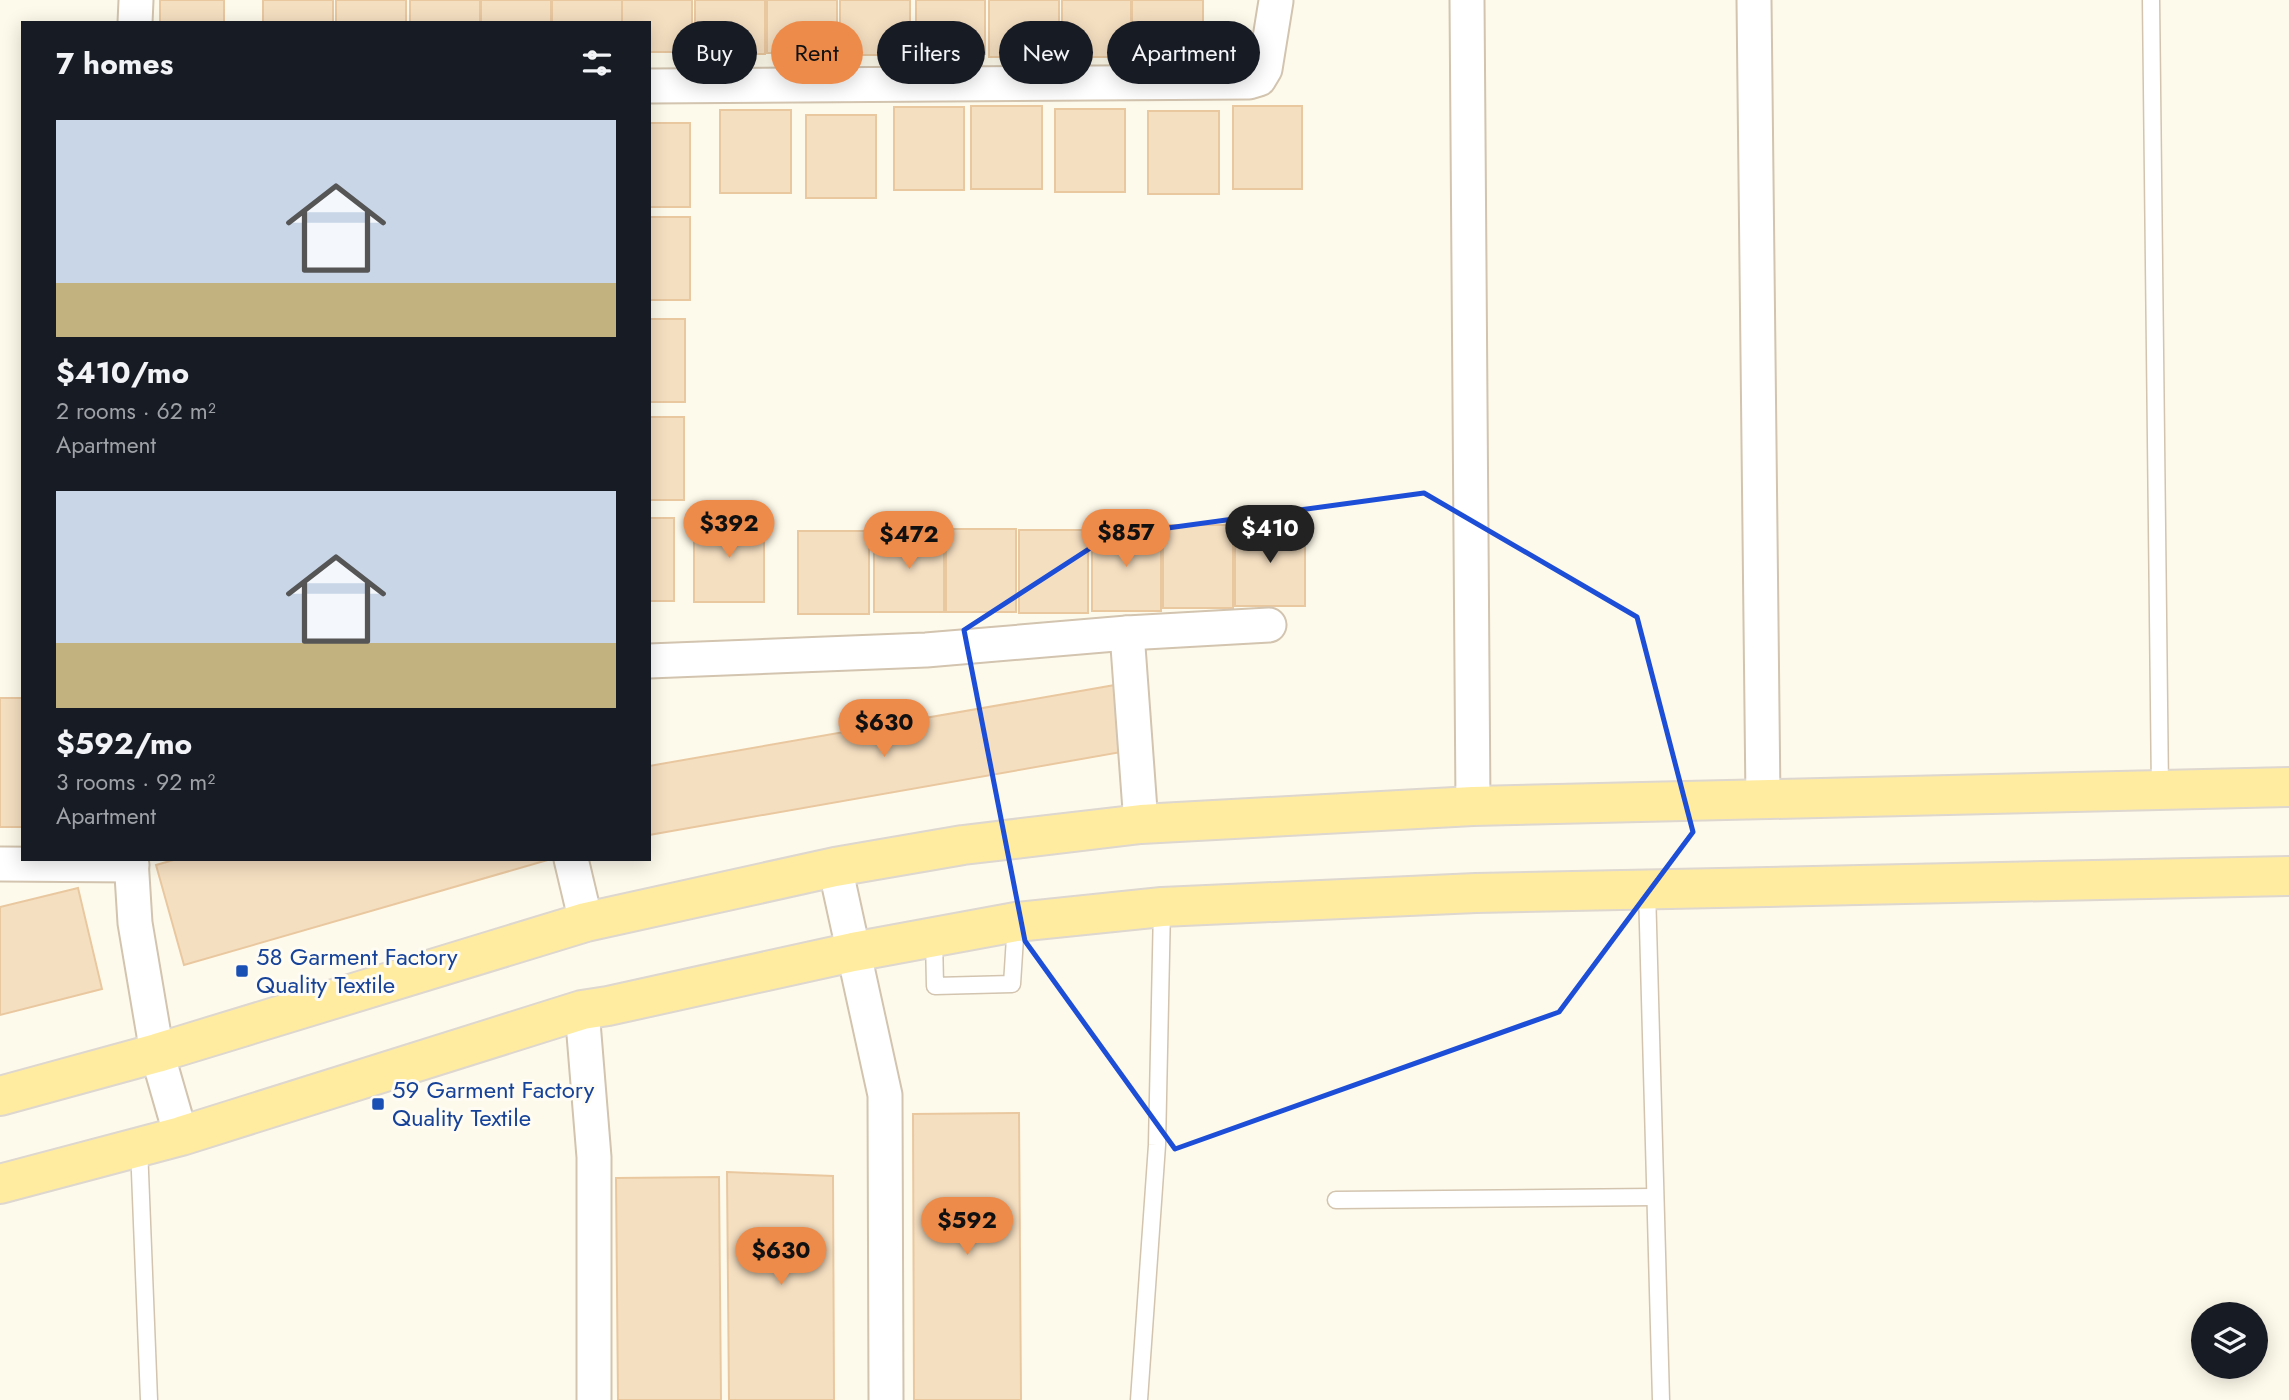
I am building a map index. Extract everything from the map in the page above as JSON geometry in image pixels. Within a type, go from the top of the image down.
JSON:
[{"type":"main road","points":[[0,1096],[156,1052],[586,922],[835,867],[963,845],[1141,824],[1473,806],[2289,787]]},
{"type":"main road","points":[[0,1184],[181,1136],[582,1010],[853,952],[1016,922],[1162,907],[1476,893],[2289,876]]},
{"type":"street","points":[[135,21],[136,0]]},
{"type":"street","points":[[1467,0],[1473,806]]},
{"type":"street","points":[[1754,0],[1763,800]]},
{"type":"street","points":[[651,86],[1250,82],[1259,79],[1265,69],[1276,1]]},
{"type":"street","points":[[651,662],[926,650],[1127,633],[1269,625]]},
{"type":"street","points":[[1127,633],[1141,824]]},
{"type":"street","points":[[571,861],[586,922]]},
{"type":"street","points":[[0,864],[132,862],[135,923],[156,1052],[181,1136]]},
{"type":"street","points":[[835,867],[885,1095],[886,1400]]},
{"type":"street","points":[[582,1010],[594,1157],[594,1400]]},
{"type":"lane","points":[[2151,0],[2160,791]]},
{"type":"lane","points":[[1647,889],[1661,1400]]},
{"type":"lane","points":[[1139,1400],[1157,1144],[1162,907]]},
{"type":"lane","points":[[934,937],[935,986],[1012,984],[1016,922]]},
{"type":"lane","points":[[139,1147],[149,1400]]},
{"type":"lane","points":[[1336,1200],[1654,1198]]},
{"type":"highlighted area","points":[[1424,493],[1637,617],[1693,832],[1559,1012],[1175,1149],[1025,941],[964,630],[1109,536]]},
{"type":"building","points":[[160,0],[224,0],[224,21],[160,21]]},
{"type":"building","points":[[263,0],[333,0],[333,21],[263,21]]},
{"type":"building","points":[[336,0],[406,0],[406,21],[336,21]]},
{"type":"building","points":[[410,0],[480,0],[480,21],[410,21]]},
{"type":"building","points":[[481,0],[551,0],[551,21],[481,21]]},
{"type":"building","points":[[552,0],[622,0],[622,21],[552,21]]},
{"type":"building","points":[[622,0],[692,0],[692,21],[672,21],[672,52],[651,52],[651,21],[622,21]]},
{"type":"building","points":[[695,0],[765,0],[765,54],[757,54],[757,21],[695,21]]},
{"type":"building","points":[[767,0],[837,0],[837,21],[771,21],[771,53],[767,53]]},
{"type":"building","points":[[840,0],[910,0],[910,21],[877,21],[877,55],[863,55],[863,21],[840,21]]},
{"type":"building","points":[[916,0],[985,0],[985,21],[916,21]]},
{"type":"building","points":[[989,0],[1059,0],[1059,21],[999,21],[999,57],[989,57]]},
{"type":"building","points":[[1062,0],[1131,0],[1131,21],[1107,21],[1107,57],[1093,57],[1093,21],[1062,21]]},
{"type":"building","points":[[1132,0],[1203,0],[1203,21],[1132,21]]},
{"type":"building","points":[[971,106],[1042,106],[1042,189],[971,189]]},
{"type":"building","points":[[1233,106],[1302,106],[1302,189],[1233,189]]},
{"type":"building","points":[[894,107],[964,107],[964,190],[894,190]]},
{"type":"building","points":[[1055,109],[1125,109],[1125,192],[1055,192]]},
{"type":"building","points":[[720,110],[791,110],[791,193],[720,193]]},
{"type":"building","points":[[1148,111],[1219,111],[1219,194],[1148,194]]},
{"type":"building","points":[[806,115],[876,115],[876,198],[806,198]]},
{"type":"building","points":[[651,123],[690,123],[690,207],[651,207]]},
{"type":"building","points":[[651,217],[690,217],[690,300],[651,300]]},
{"type":"building","points":[[651,319],[685,319],[685,402],[651,402]]},
{"type":"building","points":[[651,417],[684,417],[684,500],[651,500]]},
{"type":"building","points":[[651,518],[674,518],[674,601],[651,601]]},
{"type":"building","points":[[694,519],[764,519],[764,602],[694,602]]},
{"type":"building","points":[[1235,524],[1305,524],[1305,606],[1235,606]]},
{"type":"building","points":[[1163,525],[1233,525],[1233,608],[1163,608]]},
{"type":"building","points":[[1092,527],[1161,527],[1161,611],[1092,611]]},
{"type":"building","points":[[874,529],[944,529],[944,612],[874,612]]},
{"type":"building","points":[[946,529],[1016,529],[1016,612],[946,612]]},
{"type":"building","points":[[1019,530],[1088,530],[1088,613],[1019,613]]},
{"type":"building","points":[[798,531],[869,531],[869,614],[798,614]]},
{"type":"building","points":[[1115,685],[1127,751],[651,835],[651,766]]},
{"type":"building","points":[[0,698],[21,698],[21,827],[0,827]]},
{"type":"building","points":[[170,861],[544,861],[184,965],[156,865]]},
{"type":"building","points":[[78,888],[102,989],[0,1015],[0,907]]},
{"type":"building","points":[[1019,1113],[1021,1400],[914,1400],[913,1114]]},
{"type":"building","points":[[727,1172],[833,1176],[834,1400],[729,1400]]},
{"type":"building","points":[[719,1177],[721,1400],[618,1400],[616,1178]]},
{"type":"place","name":"58 Garment Factory Quality Textile","points":[[242,971]]},
{"type":"place","name":"59 Garment Factory Quality Textile","points":[[378,1104]]}]
